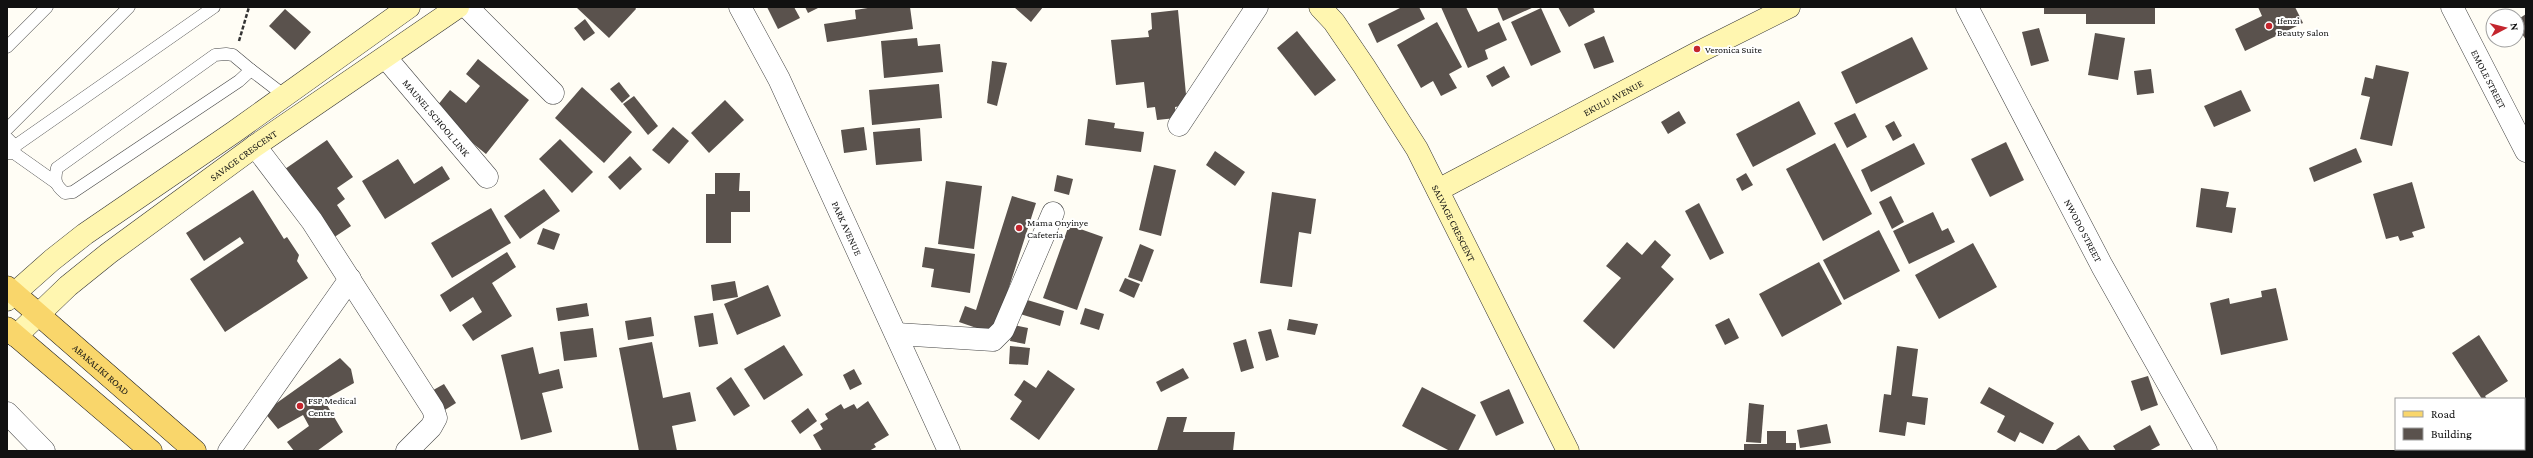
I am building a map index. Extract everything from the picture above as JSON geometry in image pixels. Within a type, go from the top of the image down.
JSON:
[{"type":"main road","points":[[10,294],[85,234],[285,96],[409,7]]},
{"type":"main road","name":"SAVAGE CRESCENT","points":[[11,332],[38,315],[68,286],[108,253],[255,146],[386,58],[458,7]]},
{"type":"main road","name":"SALVAGE CRESCENT","points":[[1320,7],[1334,22],[1417,149],[1568,451]]},
{"type":"main road","name":"EKULU AVENUE","points":[[1438,190],[1699,52],[1789,7]]},
{"type":"main road","name":"ABAKALIKI ROAD","points":[[10,294],[38,315],[195,451]]},
{"type":"main road","points":[[11,332],[151,451]]},
{"type":"street","points":[[467,7],[553,92]]},
{"type":"street","name":"PARK AVENUE","points":[[740,7],[779,79],[897,334],[949,451]]},
{"type":"street","points":[[1179,125],[1257,7]]},
{"type":"street","name":"NWODO STREET","points":[[1967,7],[2102,266],[2206,451]]},
{"type":"street","name":"EMOLE STREET","points":[[2452,7],[2526,151]]},
{"type":"street","name":"MAUNEL SCHOOL LINK","points":[[386,58],[487,177]]},
{"type":"street","points":[[255,146],[312,221],[433,409],[436,418],[431,427],[407,451]]},
{"type":"street","points":[[897,334],[993,340],[1002,330],[1053,214]]},
{"type":"street","points":[[228,451],[350,278]]},
{"type":"street","points":[[7,413],[44,451]]},
{"type":"lane","points":[[7,47],[47,7]]},
{"type":"lane","points":[[7,130],[129,7]]},
{"type":"lane","points":[[214,7],[11,147],[55,182],[65,193],[73,192],[239,81],[251,70]]},
{"type":"lane","points":[[55,182],[57,168],[215,55],[232,55],[285,96]]},
{"type":"path","points":[[232,55],[246,23],[249,7]]},
{"type":"building","points":[[576,7],[635,7],[636,9],[609,38]]},
{"type":"building","points":[[767,7],[794,7],[800,18],[778,29]]},
{"type":"building","points":[[805,7],[820,7],[808,13]]},
{"type":"building","points":[[874,7],[910,7],[913,29],[827,42],[824,24],[856,19],[855,10]]},
{"type":"building","points":[[1014,7],[1043,7],[1031,22]]},
{"type":"building","points":[[1402,7],[1419,7],[1425,19],[1377,43],[1368,24]]},
{"type":"building","points":[[1441,7],[1466,7],[1478,32],[1499,22],[1507,40],[1485,50],[1488,59],[1468,68]]},
{"type":"building","points":[[1497,7],[1534,7],[1503,21]]},
{"type":"building","points":[[1558,7],[1593,7],[1595,12],[1569,27]]},
{"type":"building","points":[[2044,7],[2155,7],[2155,24],[2086,24],[2086,14],[2044,14]]},
{"type":"building","name":"Ifenzi Beauty Salon","points":[[2258,7],[2295,7],[2303,23],[2245,51],[2235,29],[2262,16]]},
{"type":"building","points":[[1541,8],[1561,52],[1531,66],[1511,22]]},
{"type":"building","points":[[285,9],[311,32],[295,50],[269,26]]},
{"type":"building","points":[[1178,10],[1187,105],[1175,107],[1176,118],[1157,120],[1155,107],[1147,108],[1144,82],[1116,85],[1111,40],[1149,37],[1148,31],[1152,29],[1151,13]]},
{"type":"building","points":[[2526,14],[2526,40],[2525,38]]},
{"type":"building","points":[[585,19],[595,33],[584,41],[574,28]]},
{"type":"building","points":[[1437,22],[1462,67],[1449,74],[1457,88],[1441,96],[1433,81],[1421,88],[1397,45]]},
{"type":"building","points":[[2039,28],[2049,61],[2031,66],[2022,32]]},
{"type":"building","points":[[1297,31],[1336,80],[1315,96],[1277,48]]},
{"type":"building","points":[[2095,33],[2125,38],[2118,80],[2088,75]]},
{"type":"building","points":[[1604,36],[1614,62],[1594,69],[1584,44]]},
{"type":"building","points":[[1912,37],[1928,69],[1856,104],[1841,72]]},
{"type":"building","points":[[917,38],[918,46],[940,44],[943,72],[884,78],[881,41]]},
{"type":"building","points":[[478,59],[529,100],[486,154],[433,111],[450,90],[466,103],[480,86],[466,74]]},
{"type":"building","points":[[992,61],[1007,63],[997,106],[987,103]]},
{"type":"building","points":[[2376,65],[2409,72],[2392,146],[2360,139],[2370,97],[2361,95],[2365,77],[2373,79]]},
{"type":"building","points":[[1504,66],[1510,77],[1492,87],[1486,76]]},
{"type":"building","points":[[2151,69],[2154,93],[2137,95],[2134,71]]},
{"type":"building","points":[[619,82],[630,96],[622,103],[610,89]]},
{"type":"building","points":[[939,84],[942,118],[872,125],[869,90]]},
{"type":"building","points":[[582,87],[632,132],[604,163],[555,118]]},
{"type":"building","points":[[2241,90],[2251,111],[2214,127],[2204,106]]},
{"type":"building","points":[[634,96],[658,126],[648,135],[623,104]]},
{"type":"building","points":[[725,100],[744,120],[709,153],[691,133]]},
{"type":"building","points":[[1799,101],[1816,134],[1753,167],[1736,134]]},
{"type":"building","points":[[1679,111],[1686,123],[1668,134],[1661,122]]},
{"type":"building","points":[[1855,113],[1867,137],[1847,148],[1834,123]]},
{"type":"building","points":[[1088,119],[1115,123],[1114,128],[1144,132],[1141,152],[1085,145]]},
{"type":"building","points":[[1894,121],[1902,136],[1893,141],[1885,126]]},
{"type":"building","points":[[673,127],[689,141],[669,164],[652,150]]},
{"type":"building","points":[[864,127],[867,150],[844,153],[841,130]]},
{"type":"building","points":[[920,128],[922,161],[876,165],[873,132]]},
{"type":"building","points":[[560,139],[593,172],[572,193],[539,159]]},
{"type":"building","points":[[327,140],[353,177],[337,188],[345,199],[337,205],[351,226],[333,238],[285,169]]},
{"type":"building","points":[[2006,142],[2024,180],[1990,197],[1971,159]]},
{"type":"building","points":[[1835,143],[1872,214],[1823,241],[1786,169]]},
{"type":"building","points":[[1914,143],[1925,164],[1871,192],[1861,170]]},
{"type":"building","points":[[2356,148],[2362,162],[2314,182],[2309,168]]},
{"type":"building","points":[[1215,151],[1245,172],[1235,186],[1206,165]]},
{"type":"building","points":[[630,156],[642,169],[620,190],[608,177]]},
{"type":"building","points":[[398,159],[414,184],[442,166],[450,179],[385,219],[362,181]]},
{"type":"building","points":[[1154,165],[1176,170],[1161,236],[1139,230]]},
{"type":"building","points":[[715,173],[740,173],[739,191],[750,191],[750,212],[731,212],[731,243],[706,243],[706,194],[715,194]]},
{"type":"building","points":[[1746,173],[1753,185],[1742,191],[1736,179]]},
{"type":"building","points":[[1057,175],[1073,179],[1069,195],[1054,191]]},
{"type":"building","points":[[946,181],[982,186],[974,249],[938,244]]},
{"type":"building","points":[[2412,182],[2425,228],[2412,232],[2414,237],[2400,241],[2398,236],[2386,239],[2373,194]]},
{"type":"building","points":[[2201,188],[2229,192],[2226,207],[2236,208],[2232,233],[2196,227]]},
{"type":"building","points":[[544,189],[560,211],[520,239],[504,216]]},
{"type":"building","points":[[253,190],[284,239],[287,237],[299,255],[297,261],[308,278],[225,332],[190,279],[244,243],[240,237],[204,261],[186,233]]},
{"type":"building","points":[[1272,192],[1316,199],[1311,234],[1299,232],[1292,287],[1260,283]]},
{"type":"building","points":[[1012,196],[1036,203],[994,334],[959,322],[965,306],[976,310]]},
{"type":"building","points":[[1891,196],[1904,222],[1892,229],[1879,202]]},
{"type":"building","points":[[1699,203],[1724,253],[1710,260],[1685,211]]},
{"type":"building","points":[[491,208],[511,243],[452,278],[431,243]]},
{"type":"building","points":[[1933,212],[1942,231],[1948,228],[1955,242],[1909,264],[1893,231]]},
{"type":"building","points":[[1069,225],[1103,237],[1077,310],[1043,298]]},
{"type":"building","points":[[543,228],[560,234],[554,250],[537,244]]},
{"type":"building","points":[[1879,230],[1900,271],[1844,300],[1823,260]]},
{"type":"building","points":[[1655,240],[1671,255],[1661,267],[1674,279],[1614,349],[1583,321],[1621,278],[1606,266],[1627,242],[1642,255]]},
{"type":"building","points":[[1973,243],[1997,287],[1939,319],[1915,275]]},
{"type":"building","points":[[1140,244],[1154,250],[1142,282],[1128,277]]},
{"type":"building","points":[[925,247],[975,254],[970,293],[931,287],[934,269],[922,267]]},
{"type":"building","points":[[507,252],[516,267],[492,283],[512,316],[473,341],[462,325],[482,312],[473,297],[450,312],[440,295]]},
{"type":"building","points":[[1819,262],[1842,304],[1782,337],[1759,294]]},
{"type":"building","points":[[1125,278],[1140,284],[1134,298],[1119,291]]},
{"type":"building","points":[[735,281],[738,297],[713,301],[711,285]]},
{"type":"building","points":[[768,285],[781,316],[737,335],[724,304]]},
{"type":"building","points":[[2276,288],[2288,340],[2221,355],[2210,303],[2229,298],[2230,304],[2262,297],[2261,291]]},
{"type":"building","points":[[1024,299],[1064,311],[1060,326],[1020,314]]},
{"type":"building","points":[[587,303],[589,316],[558,321],[556,308]]},
{"type":"building","points":[[1085,308],[1104,314],[1099,330],[1080,324]]},
{"type":"building","points":[[713,313],[718,344],[699,347],[694,316]]},
{"type":"building","points":[[651,317],[654,336],[628,340],[625,321]]},
{"type":"building","points":[[1729,318],[1739,338],[1725,345],[1715,325]]},
{"type":"building","points":[[1289,319],[1318,324],[1315,335],[1287,330]]},
{"type":"building","points":[[1013,325],[1028,328],[1025,344],[1010,341]]},
{"type":"building","points":[[593,328],[597,357],[564,361],[560,332]]},
{"type":"building","points":[[1271,329],[1279,357],[1266,361],[1258,332]]},
{"type":"building","points":[[2479,335],[2508,381],[2485,396],[2486,398],[2481,398],[2452,353]]},
{"type":"building","points":[[1246,339],[1254,368],[1241,372],[1233,343]]},
{"type":"building","points":[[652,342],[663,398],[690,392],[696,421],[672,426],[677,451],[639,451],[619,348]]},
{"type":"building","points":[[784,345],[803,375],[764,400],[744,369]]},
{"type":"building","points":[[1010,346],[1030,348],[1028,365],[1009,364]]},
{"type":"building","points":[[1897,346],[1918,349],[1912,396],[1928,398],[1925,425],[1907,422],[1905,436],[1879,432],[1884,394],[1891,395]]},
{"type":"building","points":[[533,347],[539,374],[559,369],[563,388],[542,393],[552,432],[521,440],[501,355]]},
{"type":"building","name":"FSP Medical Centre","points":[[340,358],[351,369],[354,383],[324,400],[343,432],[317,451],[294,451],[287,442],[309,426],[303,415],[278,429],[264,412]]},
{"type":"building","points":[[1183,368],[1189,378],[1161,392],[1156,382]]},
{"type":"building","points":[[854,369],[862,384],[850,390],[843,375]]},
{"type":"building","points":[[1048,370],[1075,389],[1039,440],[1010,419],[1022,401],[1014,395],[1024,380],[1036,388]]},
{"type":"building","points":[[2148,376],[2158,405],[2141,411],[2131,381]]},
{"type":"building","points":[[731,377],[750,406],[734,416],[716,388]]},
{"type":"building","points":[[444,384],[456,403],[440,413],[428,393]]},
{"type":"building","points":[[1422,387],[1476,415],[1458,451],[1450,451],[1402,426]]},
{"type":"building","points":[[1989,387],[2054,423],[2043,444],[2020,432],[2015,442],[1997,432],[2005,416],[1980,403]]},
{"type":"building","points":[[1509,389],[1524,423],[1496,436],[1480,402]]},
{"type":"building","points":[[868,401],[889,435],[874,444],[876,447],[869,451],[822,451],[813,435],[823,429],[820,424],[828,419],[825,414],[841,404],[844,409],[854,404],[857,409]]},
{"type":"building","points":[[1749,403],[1764,405],[1761,443],[1746,442]]},
{"type":"building","points":[[808,408],[817,421],[800,434],[791,421]]},
{"type":"building","points":[[1167,417],[1187,417],[1183,432],[1235,432],[1233,451],[1157,451]]},
{"type":"building","points":[[1827,424],[1831,443],[1800,448],[1797,430]]},
{"type":"building","points":[[2150,425],[2160,445],[2149,451],[2116,451],[2113,446]]},
{"type":"building","points":[[1767,431],[1786,431],[1786,443],[1796,443],[1796,451],[1744,451],[1744,444],[1767,444]]},
{"type":"building","points":[[2079,435],[2090,451],[2054,451]]},
{"type":"building","points":[[2478,450],[2502,450],[2500,451]]},
{"type":"place","name":"Ifenzi Beauty Salon","points":[[2269,26]]},
{"type":"place","name":"Veronica Suite","points":[[1697,49]]},
{"type":"place","name":"Mama Onyinye Cafeteria","points":[[1019,228]]},
{"type":"place","name":"FSP Medical Centre","points":[[300,406]]}]
